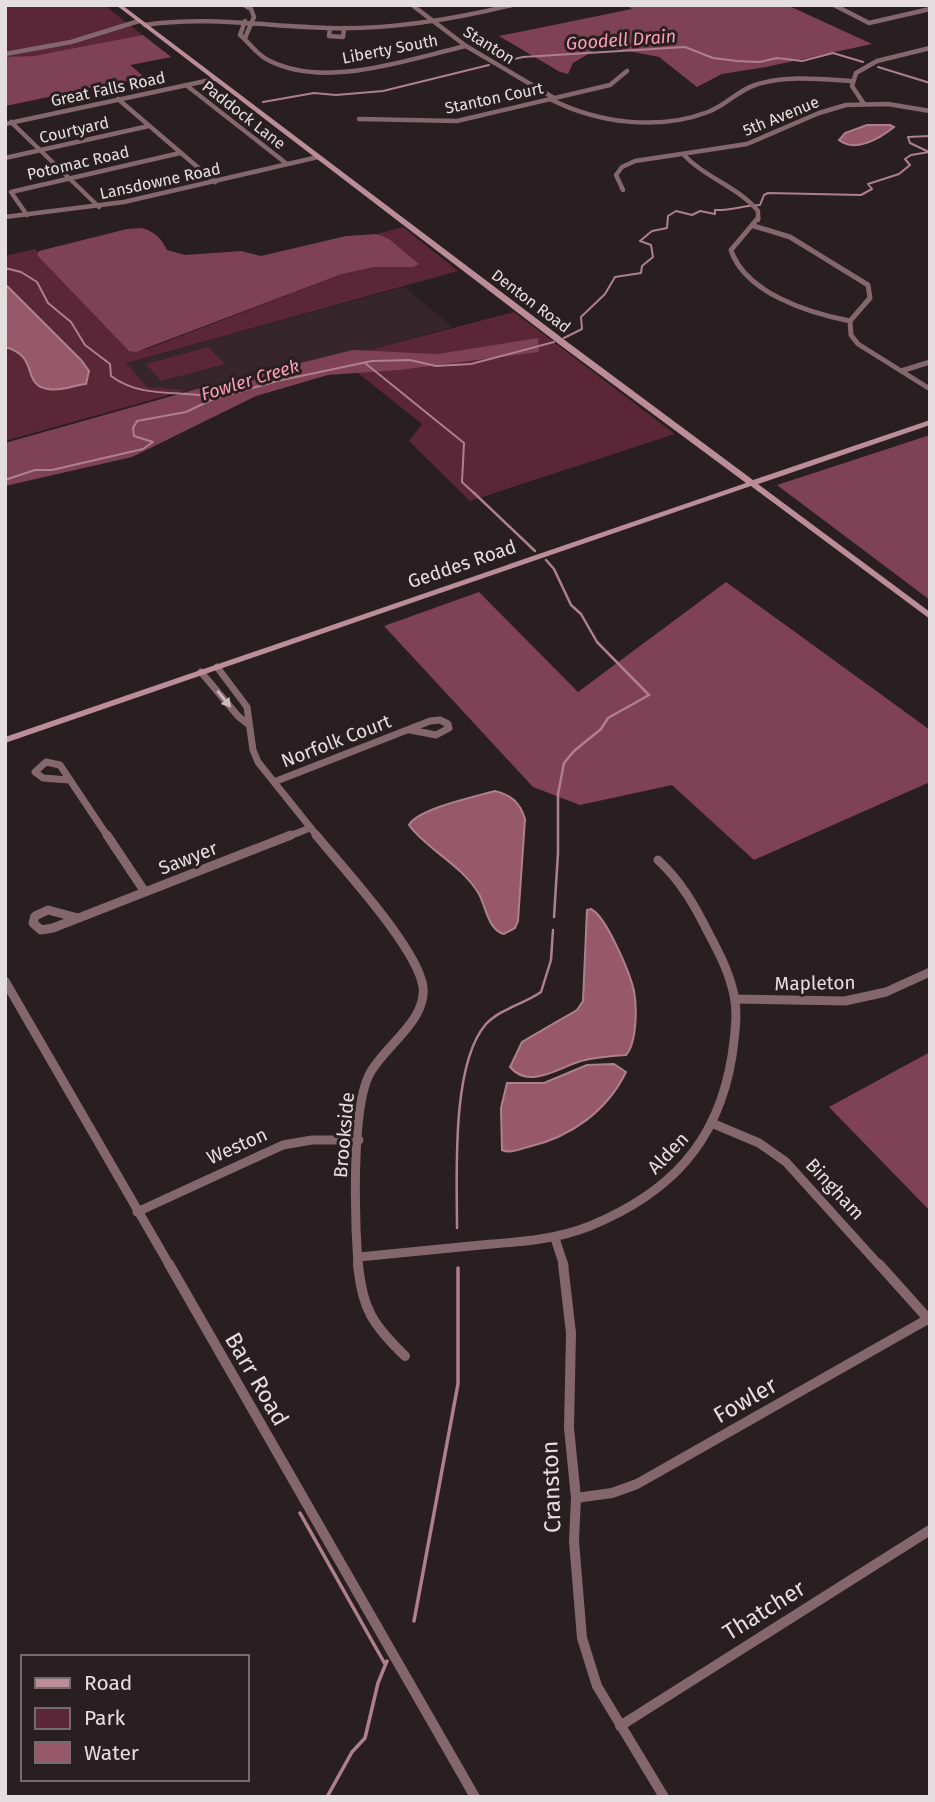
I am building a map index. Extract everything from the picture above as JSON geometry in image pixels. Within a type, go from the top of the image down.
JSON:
[{"type":"street","name":"Denton Road","points":[[118,5],[930,616]]},
{"type":"street","points":[[242,5],[254,12],[253,22],[245,38],[239,32],[246,15],[242,5]]},
{"type":"street","points":[[5,54],[144,25],[244,21],[344,28],[431,20],[512,5]]},
{"type":"street","points":[[834,5],[867,23],[930,9]]},
{"type":"street","points":[[412,6],[448,34]]},
{"type":"street","points":[[412,6],[423,21],[448,34]]},
{"type":"street","points":[[330,28],[329,36],[335,38],[343,37],[344,28]]},
{"type":"street","name":"Stanton","points":[[448,34],[554,98]]},
{"type":"street","name":"Liberty South","points":[[245,38],[251,48],[276,64],[325,72],[360,69],[466,46]]},
{"type":"street","points":[[852,81],[861,69],[877,61],[930,48]]},
{"type":"street","name":"Stanton Court","points":[[359,119],[450,122],[610,85],[627,71]]},
{"type":"street","points":[[554,98],[562,107],[612,118],[670,120],[708,111],[740,92],[769,82],[816,78],[852,81]]},
{"type":"street","name":"Great Falls Road","points":[[8,123],[215,79]]},
{"type":"street","points":[[852,81],[864,104]]},
{"type":"street","name":"Paddock Lane","points":[[186,85],[288,164]]},
{"type":"street","points":[[554,98],[574,110]]},
{"type":"street","points":[[118,99],[215,182]]},
{"type":"street","name":"5th Avenue","points":[[622,190],[616,175],[625,165],[651,157],[750,144],[778,134],[823,111],[864,104],[895,105],[930,111]]},
{"type":"street","points":[[8,123],[99,207]]},
{"type":"street","name":"Courtyard","points":[[5,158],[149,126]]},
{"type":"street","name":"Potomac Road","points":[[27,215],[11,192],[180,153]]},
{"type":"street","points":[[683,154],[694,168],[756,208],[759,217],[754,226],[732,250],[732,257],[739,268],[806,310],[850,321]]},
{"type":"street","name":"Lansdowne Road","points":[[5,217],[99,207],[318,157]]},
{"type":"street","points":[[754,226],[790,237],[868,285],[870,298],[850,321],[850,332],[854,340],[930,390]]},
{"type":"street","points":[[901,371],[930,362]]},
{"type":"street","name":"Geddes Road","points":[[5,740],[930,422]]},
{"type":"street","name":"Brookside","points":[[217,667],[246,704],[250,714],[254,756],[405,946],[420,972],[421,1000],[414,1021],[383,1055],[367,1079],[359,1140],[356,1215],[361,1289],[368,1312],[382,1332],[405,1356]]},
{"type":"street","points":[[201,672],[238,716],[249,725]]},
{"type":"street","name":"Norfolk Court","points":[[274,782],[410,730]]},
{"type":"street","points":[[69,780],[145,892]]},
{"type":"street","name":"Sawyer","points":[[78,918],[48,910],[35,916],[33,923],[37,928],[45,930],[78,918],[310,828]]},
{"type":"street","name":"Alden","points":[[359,1257],[555,1238],[597,1224],[641,1202],[683,1167],[715,1124],[728,1079],[737,999],[730,976],[682,883],[658,860]]},
{"type":"street","name":"Mapleton","points":[[737,999],[845,1001],[895,989],[930,972]]},
{"type":"street","name":"Barr Road","points":[[5,981],[475,1797]]},
{"type":"street","name":"Bingham","points":[[715,1124],[752,1139],[786,1162],[929,1320]]},
{"type":"street","name":"Weston","points":[[137,1212],[283,1145],[312,1140],[359,1140]]},
{"type":"street","name":"Cranston","points":[[555,1238],[564,1267],[571,1333],[569,1428],[576,1498],[574,1541],[582,1638],[597,1686],[664,1797]]},
{"type":"street","name":"Fowler","points":[[576,1498],[612,1493],[637,1484],[929,1320]]},
{"type":"street","name":"Thatcher","points":[[620,1726],[930,1530]]},
{"type":"shaded area","points":[[626,5],[787,5],[872,44],[722,74],[697,87],[659,57],[602,46],[573,63],[568,74],[560,72],[499,36],[632,9]]},
{"type":"shaded area","points":[[143,35],[171,57],[130,65],[144,77],[5,106],[5,57],[34,56]]},
{"type":"shaded area","points":[[142,228],[157,236],[167,250],[185,255],[241,251],[261,256],[346,236],[377,234],[389,239],[419,264],[413,267],[375,267],[342,274],[136,352],[129,351],[37,255],[39,251],[127,229]]},
{"type":"shaded area","points":[[404,287],[453,327],[215,393],[147,387],[125,363]]},
{"type":"shaded area","points":[[538,338],[539,352],[399,370],[328,375],[256,396],[132,457],[5,486],[5,443],[204,387],[353,350],[437,354]]},
{"type":"shaded area","points":[[930,435],[930,600],[777,485]]},
{"type":"shaded area","points":[[726,582],[930,730],[930,782],[754,860],[672,785],[580,805],[533,787],[384,626],[479,592],[578,692]]},
{"type":"shaded area","points":[[930,1052],[930,1211],[829,1107]]},
{"type":"green space","points":[[5,5],[104,5],[171,57],[130,65],[144,77],[5,106]]},
{"type":"green space","points":[[403,227],[458,271],[126,363],[147,387],[187,390],[5,441],[5,256],[35,249],[130,351],[147,349],[342,274],[375,267],[418,265],[377,234]]},
{"type":"green space","points":[[514,312],[675,434],[470,501],[409,441],[422,424],[339,358]]},
{"type":"green space","points":[[208,347],[225,364],[161,381],[146,364]]},
{"type":"water","points":[[867,125],[894,127],[874,140],[859,145],[845,144],[839,140],[845,133]]},
{"type":"water","points":[[5,284],[81,360],[89,371],[86,384],[58,390],[40,386],[35,382],[23,357],[5,347]]},
{"type":"water","points":[[495,791],[514,800],[525,819],[518,921],[515,928],[504,934],[494,928],[472,883],[409,825],[414,819],[435,809]]},
{"type":"water","points":[[591,909],[610,933],[634,991],[635,1024],[630,1049],[626,1055],[581,1061],[545,1075],[526,1077],[518,1074],[510,1067],[522,1042],[577,1010],[583,1001],[587,910]]},
{"type":"water","points":[[614,1064],[626,1072],[609,1099],[586,1120],[544,1143],[515,1151],[502,1150],[501,1108],[507,1083],[544,1083],[587,1065]]},
{"type":"waterway","name":"Goodell Drain","points":[[502,62],[523,57],[685,47],[713,58],[737,61],[760,62],[777,58],[802,61],[833,53],[863,62]]},
{"type":"waterway","name":"Goodell Drain","points":[[263,102],[314,93],[336,95],[383,91],[489,65]]},
{"type":"waterway","name":"Goodell Drain","points":[[878,67],[930,83]]},
{"type":"waterway","name":"Fowler Creek","points":[[564,338],[582,329],[581,317],[605,294],[615,277],[641,273],[642,266],[653,257],[651,245],[640,241],[652,231],[667,228],[668,216],[676,211],[692,215],[700,211],[715,214],[715,210],[760,205],[764,195],[768,193],[861,195],[872,189],[868,184],[899,174],[910,165],[905,159],[911,155],[929,152],[910,143],[908,137],[930,136]]},
{"type":"waterway","points":[[5,268],[21,272],[37,282],[48,303],[71,322],[85,345],[110,364],[111,376],[135,388],[148,391],[215,397]]},
{"type":"waterway","name":"Fowler Creek","points":[[5,480],[35,470],[52,470],[143,449],[153,442],[134,436],[133,428],[137,421],[186,412],[211,400],[277,381],[372,361],[410,360],[436,366],[471,364],[554,342]]},
{"type":"waterway","points":[[365,363],[464,443],[462,482],[475,494]]},
{"type":"waterway","points":[[473,492],[535,551]]},
{"type":"waterway","points":[[546,560],[554,569],[571,605],[581,614],[597,642],[649,695],[608,718],[601,729],[564,763],[558,794],[554,917]]},
{"type":"waterway","points":[[457,1228],[458,1122],[467,1065],[475,1042],[486,1024],[498,1014],[541,992],[551,960],[553,930]]},
{"type":"waterway","points":[[414,1621],[458,1384],[458,1268]]},
{"type":"waterway","points":[[300,1513],[385,1664]]},
{"type":"waterway","points":[[327,1797],[352,1752],[365,1738],[378,1683],[387,1661]]}]
